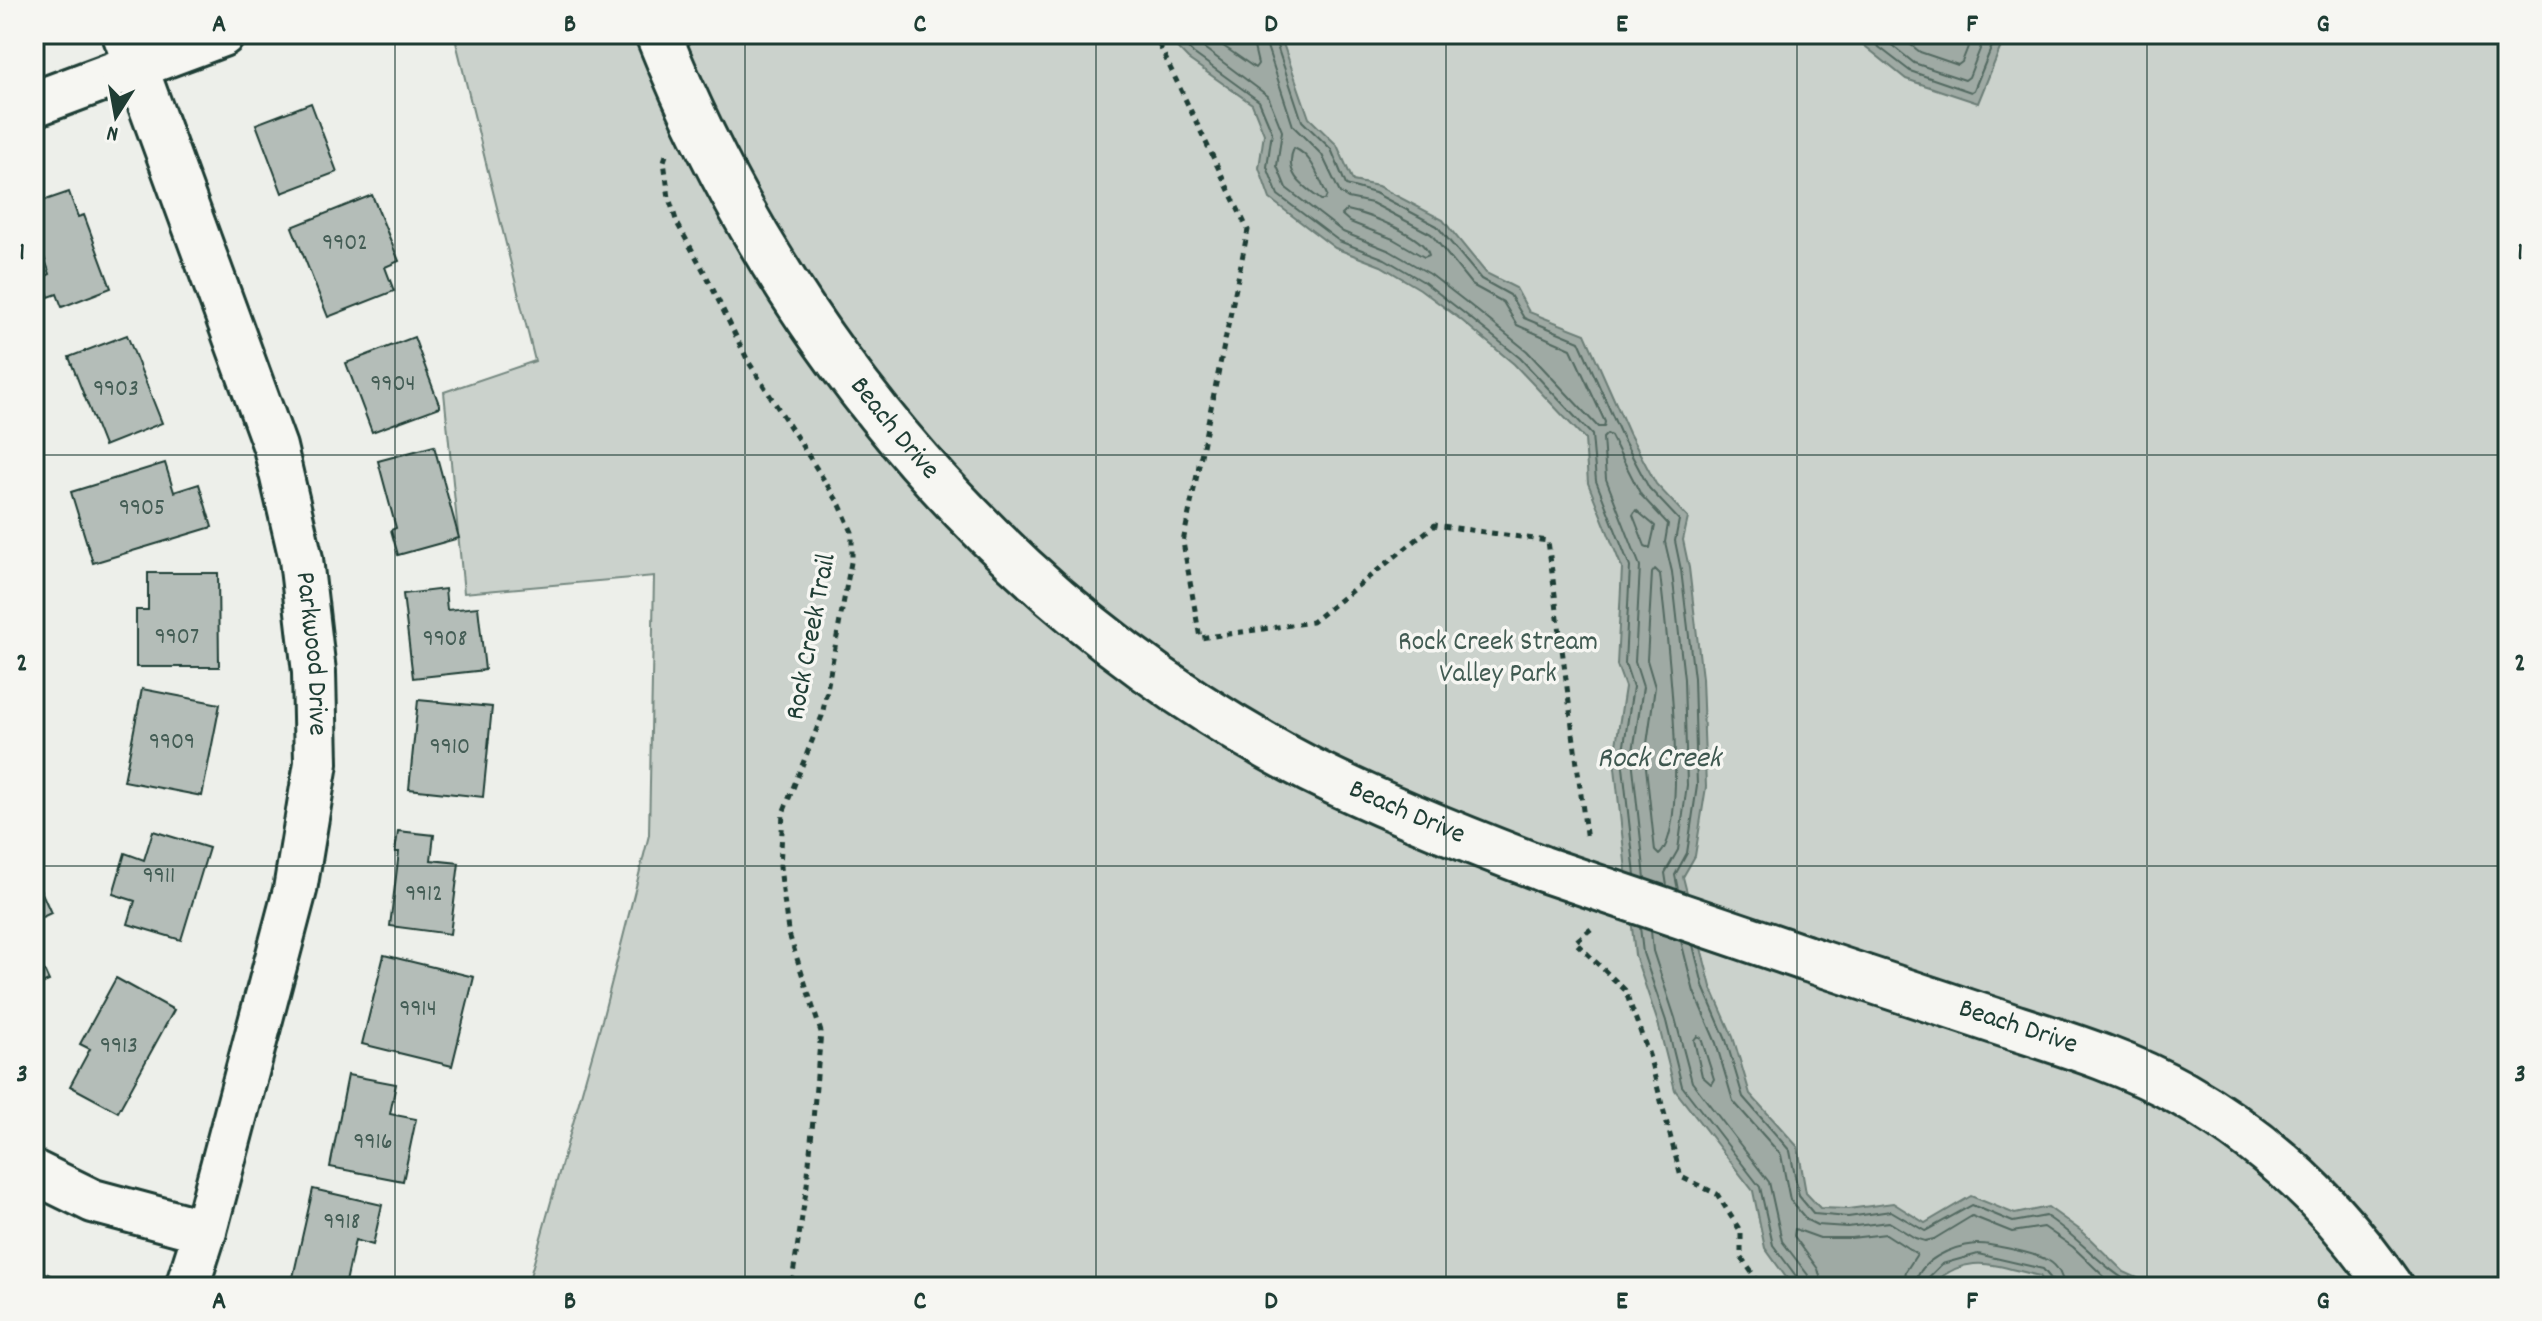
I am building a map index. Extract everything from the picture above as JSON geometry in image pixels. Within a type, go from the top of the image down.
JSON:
[{"type":"street","points":[[34,104],[130,51],[222,34]]},
{"type":"street","name":"Beach Drive","points":[[658,34],[730,192],[807,319],[850,379],[947,493],[995,540],[1048,590],[1176,689],[1308,768],[1369,799],[1449,833],[1543,869],[2081,1049],[2180,1093],[2225,1120],[2310,1188],[2345,1225],[2390,1287]]},
{"type":"street","name":"Parkwood Drive","points":[[130,51],[275,447],[301,559],[314,672],[316,763],[295,890],[205,1231],[187,1287]]},
{"type":"street","points":[[34,1172],[93,1201],[205,1231]]},
{"type":"path","points":[[1154,34],[1248,230],[1183,542],[1200,638],[1312,622],[1435,525],[1548,541],[1588,848]]},
{"type":"path","name":"Rock Creek Trail","points":[[668,150],[664,161],[669,198],[677,223],[748,361],[840,505],[852,532],[852,557],[822,716],[783,813],[780,867],[788,931],[821,1032],[807,1185],[791,1287]]},
{"type":"path","points":[[1596,924],[1575,942],[1625,990],[1649,1055],[1681,1177],[1717,1194],[1741,1232],[1741,1257],[1762,1287]]},
{"type":"green space","name":"Rock Creek Stream Valley Park","points":[[454,34],[2508,34],[2508,1287],[527,1287],[602,1020],[649,835],[654,576],[464,593],[444,392],[535,361]]},
{"type":"water","name":"Rock Creek","points":[[1164,34],[1280,35],[1309,118],[1337,145],[1353,181],[1378,186],[1443,220],[1486,273],[1516,288],[1529,312],[1585,334],[1629,433],[1656,484],[1688,518],[1683,540],[1702,678],[1706,787],[1695,856],[1683,877],[1711,987],[1733,1037],[1750,1094],[1798,1147],[1806,1193],[1820,1208],[1848,1209],[1893,1203],[1925,1223],[1971,1196],[2015,1214],[2048,1207],[2084,1233],[2124,1272],[2157,1287],[2047,1287],[2040,1276],[1982,1264],[1956,1268],[1930,1287],[1796,1287],[1788,1280],[1765,1248],[1753,1191],[1675,1090],[1658,1023],[1635,955],[1614,758],[1625,687],[1617,665],[1622,568],[1588,483],[1585,439],[1514,364],[1460,319],[1420,289],[1381,266],[1335,248],[1270,199],[1259,168],[1264,134],[1252,104],[1188,59]]},
{"type":"water","points":[[1850,34],[2006,34],[1978,103],[1906,79]]},
{"type":"building","points":[[311,103],[337,172],[282,193],[256,124]]},
{"type":"building","points":[[69,192],[78,217],[84,215],[111,288],[62,307],[57,294],[49,297],[42,278],[50,274],[34,229],[34,204]]},
{"type":"building","points":[[372,195],[399,261],[385,267],[394,291],[328,317],[292,227]]},
{"type":"building","points":[[127,335],[162,423],[104,446],[69,357]]},
{"type":"building","points":[[414,337],[440,407],[372,432],[346,363]]},
{"type":"building","points":[[434,446],[459,538],[398,555],[391,530],[396,528],[378,461]]},
{"type":"building","points":[[165,463],[174,492],[199,484],[212,527],[93,563],[71,492]]},
{"type":"building","points":[[148,573],[218,573],[219,667],[136,667],[136,610],[148,610]]},
{"type":"building","points":[[445,589],[447,610],[478,607],[485,670],[413,678],[403,594]]},
{"type":"building","points":[[142,689],[220,704],[202,796],[124,781]]},
{"type":"building","points":[[418,700],[492,707],[483,797],[409,789]]},
{"type":"building","points":[[153,831],[209,848],[181,940],[128,924],[135,901],[113,894],[125,853],[144,860]]},
{"type":"building","points":[[398,831],[434,835],[431,860],[459,863],[450,934],[390,926],[399,852],[395,852]]},
{"type":"building","points":[[34,875],[51,913],[34,921]]},
{"type":"building","points":[[34,948],[49,981],[34,987]]},
{"type":"building","points":[[384,955],[474,977],[452,1066],[362,1044]]},
{"type":"building","points":[[116,978],[174,1010],[118,1112],[70,1086],[90,1049],[80,1044]]},
{"type":"building","points":[[348,1075],[396,1084],[390,1114],[416,1119],[403,1181],[330,1167]]},
{"type":"building","points":[[313,1189],[382,1205],[373,1245],[355,1240],[345,1287],[291,1286]]},
{"type":"building","points":[[34,1267],[73,1287],[34,1287]]}]
